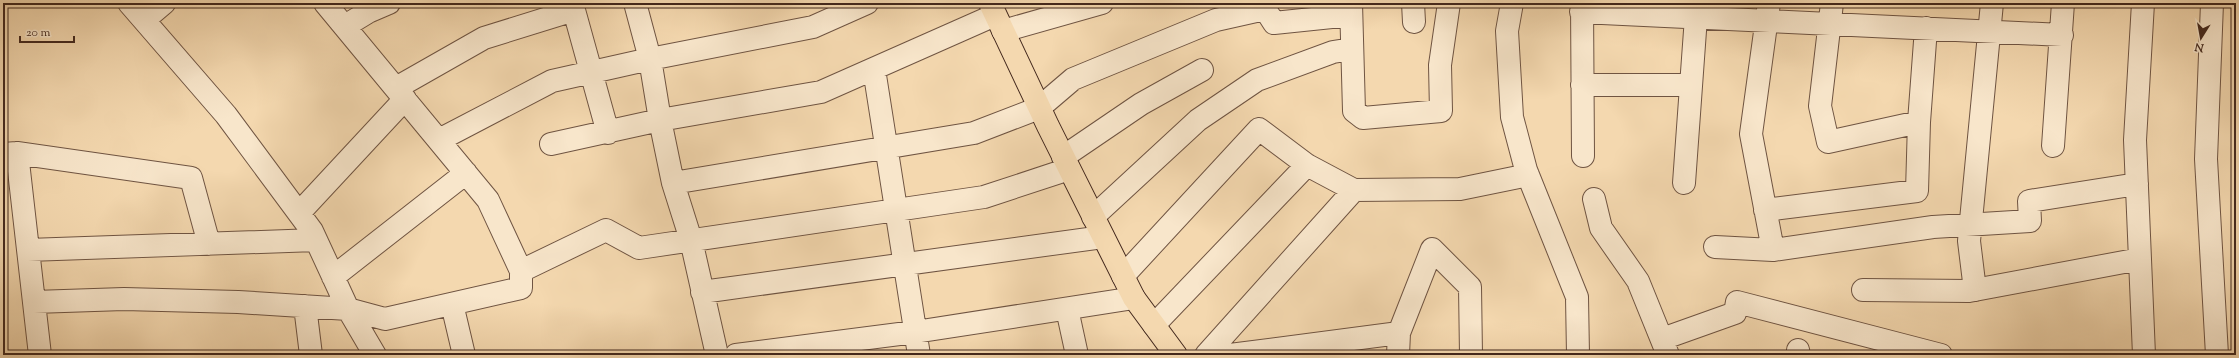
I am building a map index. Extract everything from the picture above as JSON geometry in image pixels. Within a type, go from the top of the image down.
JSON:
[{"type":"main road","points":[[996,17],[1066,163],[1134,298],[1176,355]]},
{"type":"street","points":[[129,3],[226,115],[298,213],[316,240],[348,309],[374,355]]},
{"type":"street","points":[[144,20],[164,3]]},
{"type":"street","points":[[34,302],[131,300],[238,302],[348,309],[385,319],[521,288],[521,271],[488,200],[325,3]]},
{"type":"street","points":[[345,26],[368,12],[389,3]]},
{"type":"street","points":[[635,3],[650,59],[660,120],[673,183],[691,240],[717,355]]},
{"type":"street","points":[[439,140],[552,81],[650,59],[813,27],[867,3]]},
{"type":"street","points":[[551,144],[608,133],[660,120],[821,92],[996,17],[1102,3]]},
{"type":"street","points":[[673,183],[974,133],[1039,108],[1073,80],[1216,20],[1265,9],[1274,23],[1351,9],[1354,111],[1363,118],[1441,111],[1440,65],[1449,3]]},
{"type":"street","points":[[1512,3],[1507,31],[1512,117],[1528,176],[1578,297],[1578,355]]},
{"type":"street","points":[[1975,290],[1969,241],[1992,3]]},
{"type":"street","points":[[2053,146],[2062,35],[2063,3]]},
{"type":"street","points":[[2143,3],[2135,140],[2144,355]]},
{"type":"street","points":[[2212,3],[2206,159],[2217,355]]},
{"type":"street","points":[[298,213],[401,93],[484,38],[573,6],[608,133]]},
{"type":"street","points":[[1583,156],[1582,7],[1830,13],[1926,28],[2062,35]]},
{"type":"street","points":[[1684,184],[1697,10]]},
{"type":"street","points":[[1767,12],[1751,134],[1773,250]]},
{"type":"street","points":[[1830,13],[1820,106],[1828,142],[1919,122]]},
{"type":"street","points":[[1766,210],[1917,191],[1919,122],[1926,28]]},
{"type":"street","points":[[1093,217],[1198,120],[1257,80],[1333,52],[1352,50]]},
{"type":"street","points":[[874,69],[919,355]]},
{"type":"street","points":[[521,271],[606,230],[640,248],[984,197],[1066,163],[1141,104],[1202,70]]},
{"type":"street","points":[[1582,85],[1691,85]]},
{"type":"street","points":[[1123,276],[1259,129],[1307,165],[1354,190],[1460,189],[1528,176]]},
{"type":"street","points":[[40,355],[28,250],[10,154],[191,178],[209,244]]},
{"type":"street","points":[[1154,325],[1307,165]]},
{"type":"street","points":[[333,277],[466,173]]},
{"type":"street","points":[[1716,247],[1773,250],[1933,227],[1971,226],[2030,221],[2029,201],[2137,184]]},
{"type":"street","points":[[1206,355],[1354,190]]},
{"type":"street","points":[[1594,199],[1600,228],[1638,281],[1665,347],[1735,313],[1737,302],[1941,355]]},
{"type":"street","points":[[702,292],[1103,237]]},
{"type":"street","points":[[28,250],[316,240]]},
{"type":"street","points":[[1398,355],[1399,333],[1432,248],[1470,287],[1471,355]]},
{"type":"street","points":[[1863,290],[1975,290],[2140,259]]},
{"type":"street","points":[[736,355],[915,332],[1134,298]]},
{"type":"street","points":[[452,304],[464,355]]},
{"type":"street","points":[[305,306],[311,355]]},
{"type":"street","points":[[1067,309],[1077,355]]},
{"type":"street","points":[[1230,355],[1399,333]]}]
